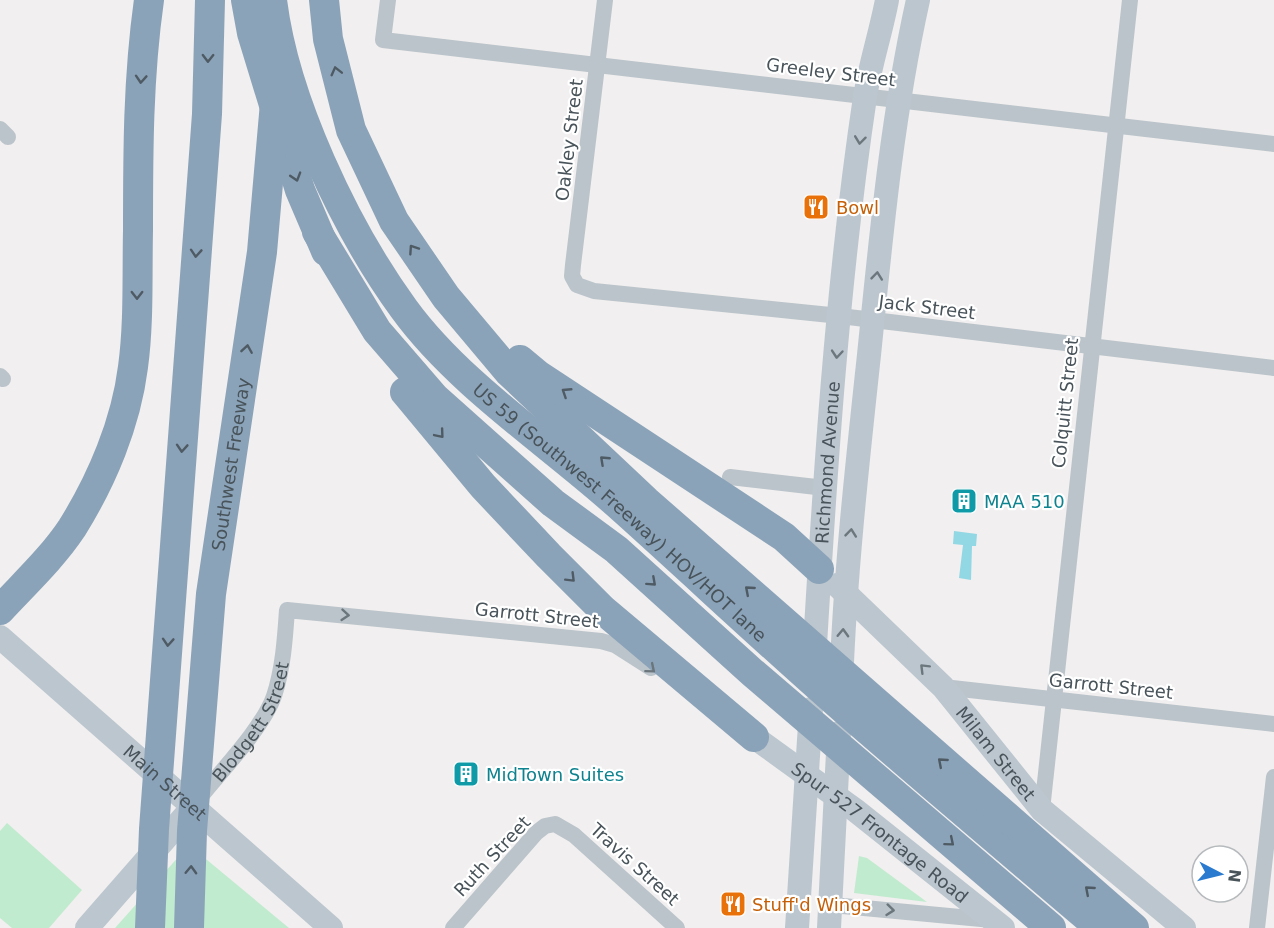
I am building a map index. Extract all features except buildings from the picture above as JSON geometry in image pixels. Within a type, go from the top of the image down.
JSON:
[{"type":"highway","points":[[0,610],[43,564],[71,529],[95,488],[119,430],[133,369],[137,313],[138,121],[149,0]]},
{"type":"highway","points":[[150,928],[154,829],[207,114],[210,0]]},
{"type":"highway","points":[[246,0],[252,33],[300,190],[317,232],[372,334],[431,424],[483,486],[603,610],[754,737]]},
{"type":"highway","name":"US 59 (Southwest Freeway) HOV/HOT lane","points":[[272,0],[275,22],[303,117],[339,200],[369,257],[405,311],[468,377],[622,508],[861,724],[1100,928]]},
{"type":"highway","name":"Southwest Freeway","points":[[189,928],[192,831],[211,594],[262,252],[283,0]]},
{"type":"highway","points":[[324,0],[328,39],[351,130],[394,221],[446,297],[509,372],[646,501],[1134,928]]},
{"type":"highway","points":[[446,297],[538,375],[784,537],[819,569]]},
{"type":"highway","points":[[405,311],[553,503]]},
{"type":"highway","points":[[372,334],[435,398],[553,503],[617,550],[753,673],[1051,928]]},
{"type":"highway","points":[[0,577],[16,575],[43,564]]},
{"type":"main road","name":"Richmond Avenue","points":[[797,928],[819,569],[840,316],[866,95],[887,0]]},
{"type":"main road","name":"Richmond Avenue","points":[[830,916],[844,591],[897,100],[918,0]]},
{"type":"main road","name":"Milam Street","points":[[819,569],[943,687],[1042,810],[1184,928]]},
{"type":"main road","name":"Main Street","points":[[0,637],[331,928]]},
{"type":"main road","name":"Spur 527 Frontage Road","points":[[754,737],[836,796],[999,924]]},
{"type":"main road","name":"Blodgett Street","points":[[87,928],[192,808]]},
{"type":"street","name":"Greeley Street","points":[[388,0],[383,40],[1274,144]]},
{"type":"street","name":"Oakley Street","points":[[577,285],[572,276],[605,0]]},
{"type":"street","name":"Colquitt Street","points":[[1042,810],[1130,0]]},
{"type":"street","name":"Jack Street","points":[[577,285],[594,291],[840,316],[1274,368]]},
{"type":"street","points":[[730,477],[825,488]]},
{"type":"street","name":"Garrott Street","points":[[287,610],[574,637],[615,645],[638,658],[713,720],[754,737]]},
{"type":"street","name":"Blodgett Street","points":[[192,808],[262,719],[274,698],[283,658],[287,610]]},
{"type":"street","name":"Garrott Street","points":[[943,687],[1274,724]]},
{"type":"street","points":[[1257,928],[1274,777]]},
{"type":"street","name":"Ruth Street","points":[[453,928],[545,826],[555,824],[566,830]]},
{"type":"street","name":"Travis Street","points":[[566,830],[676,928]]},
{"type":"street","points":[[830,916],[999,924]]},
{"type":"green space","points":[[7,823],[82,890],[49,928],[12,928],[0,918],[0,831]]},
{"type":"green space","points":[[189,845],[289,928],[115,928]]},
{"type":"green space","points":[[859,856],[867,858],[927,902],[854,893]]},
{"type":"water","points":[[954,531],[977,534],[976,546],[972,546],[971,580],[959,578],[963,545],[953,544]]},
{"type":"place","name":"Bowl","points":[[816,207]]},
{"type":"place","name":"MAA 510","points":[[964,501]]},
{"type":"place","name":"MidTown Suites","points":[[466,774]]},
{"type":"place","name":"Stuff'd Wings","points":[[733,904]]}]
